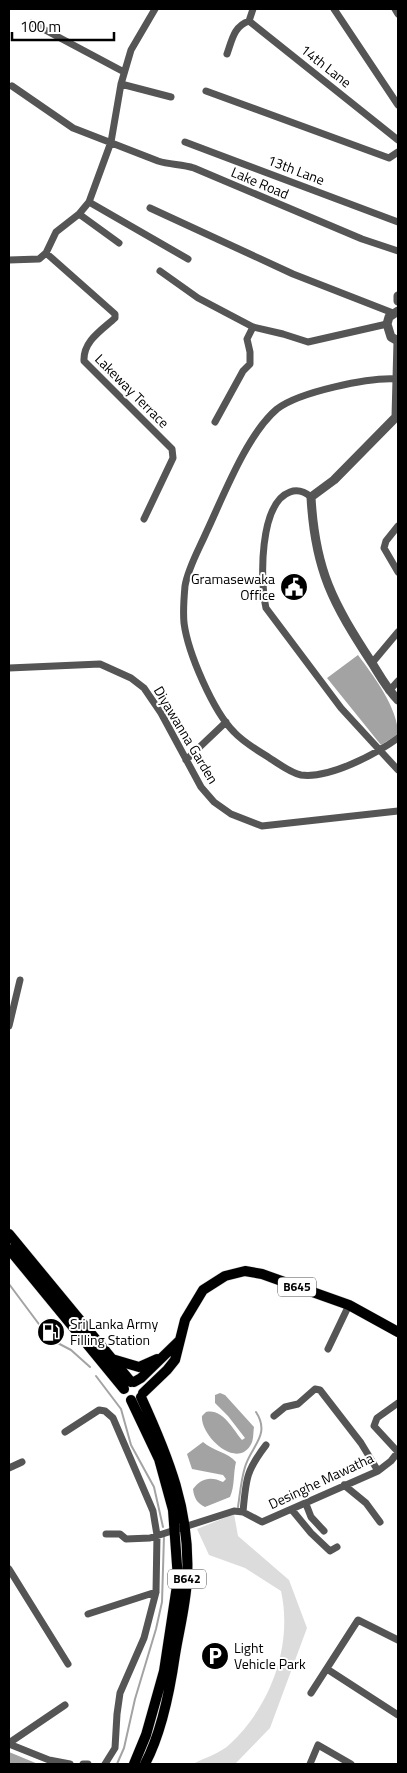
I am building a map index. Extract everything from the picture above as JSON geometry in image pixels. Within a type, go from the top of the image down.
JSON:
[{"type":"main road","points":[[9,1234],[111,1358],[130,1384]]},
{"type":"main road","points":[[9,1249],[130,1384],[142,1387],[142,1395],[136,1400],[126,1397],[130,1384]]},
{"type":"main road","name":"B645","points":[[142,1395],[168,1370],[175,1360],[179,1341],[191,1307],[203,1290],[226,1276],[244,1271],[262,1274],[349,1305],[373,1316],[398,1332]]},
{"type":"main road","name":"B645","points":[[130,1384],[141,1378],[179,1341]]},
{"type":"main road","points":[[111,1358],[140,1367],[162,1357]]},
{"type":"main road","name":"B642","points":[[142,1395],[174,1473],[187,1580],[172,1673],[158,1728],[144,1764]]},
{"type":"main road","name":"B642","points":[[131,1400],[159,1459],[180,1528],[178,1579],[164,1671],[146,1735],[134,1764]]},
{"type":"street","points":[[9,260],[39,259],[46,253],[56,232],[79,214],[89,202],[111,142],[121,84],[131,50],[155,9]]},
{"type":"street","points":[[227,54],[236,30],[241,24],[249,21],[253,9]]},
{"type":"street","points":[[334,9],[398,105]]},
{"type":"street","points":[[395,9],[398,14]]},
{"type":"street","name":"14th Lane","points":[[249,21],[398,140]]},
{"type":"street","points":[[32,23],[124,72]]},
{"type":"street","points":[[121,84],[171,98]]},
{"type":"street","name":"Lake Road","points":[[12,86],[73,128],[167,164],[177,163],[194,168],[362,239],[398,250]]},
{"type":"street","points":[[206,90],[389,158],[398,152]]},
{"type":"street","name":"13th Lane","points":[[185,142],[398,222]]},
{"type":"street","points":[[89,202],[188,259]]},
{"type":"street","points":[[150,208],[293,274],[396,312]]},
{"type":"street","points":[[79,214],[119,243]]},
{"type":"street","name":"Lakeway Terrace","points":[[46,253],[115,314],[115,318],[88,343],[84,352],[84,361],[172,449],[173,458],[144,519]]},
{"type":"street","points":[[160,271],[198,298],[253,327],[308,342],[387,324]]},
{"type":"street","points":[[398,296],[398,301]]},
{"type":"street","points":[[311,498],[334,480],[397,418],[398,341],[391,337],[387,324],[389,317],[396,312]]},
{"type":"street","points":[[214,422],[243,372],[250,364],[250,352],[246,339],[253,327]]},
{"type":"street","points":[[397,380],[380,378],[300,396],[288,402],[266,420],[244,453],[194,560],[185,584],[184,624],[196,666],[226,722],[234,733],[256,749],[301,775],[326,773],[378,750],[398,738]]},
{"type":"street","points":[[311,498],[300,491],[286,494],[275,504],[269,516],[266,532],[264,587],[266,608],[341,708],[398,770]]},
{"type":"street","points":[[311,498],[314,540],[323,575],[343,618],[389,691],[398,700]]},
{"type":"street","points":[[398,526],[386,541],[384,548],[398,572]]},
{"type":"street","points":[[372,663],[398,632]]},
{"type":"street","name":"Diyawanna Garden","points":[[9,668],[100,664],[131,678],[144,688],[161,713],[201,787],[214,802],[231,814],[262,826],[398,811]]},
{"type":"street","points":[[389,691],[398,681]]},
{"type":"street","points":[[186,760],[226,722]]},
{"type":"street","points":[[9,1026],[20,980]]},
{"type":"street","points":[[328,1348],[349,1305]]},
{"type":"street","points":[[274,1416],[285,1407],[298,1404],[315,1389],[320,1390],[361,1442],[378,1471]]},
{"type":"street","name":"Desinghe Mawatha","points":[[106,1534],[120,1534],[126,1539],[157,1535],[234,1511],[244,1512],[262,1522],[306,1504],[378,1471],[391,1462],[398,1452],[374,1426],[377,1418],[398,1403]]},
{"type":"street","points":[[65,1432],[99,1410],[106,1411],[114,1418],[154,1511],[157,1535],[156,1592],[144,1638],[120,1693],[115,1748],[105,1764]]},
{"type":"street","points":[[244,1512],[246,1476],[253,1462],[266,1445]]},
{"type":"street","points":[[9,1468],[22,1462]]},
{"type":"street","points":[[344,1485],[366,1503],[380,1522]]},
{"type":"street","points":[[306,1504],[311,1517],[324,1531]]},
{"type":"street","points":[[292,1510],[311,1533],[330,1551],[336,1547]]},
{"type":"street","points":[[9,1569],[68,1664]]},
{"type":"street","points":[[88,1614],[156,1592]]},
{"type":"street","points":[[311,1693],[358,1620],[398,1640]]},
{"type":"street","points":[[327,1669],[398,1715]]},
{"type":"street","points":[[9,1743],[65,1705]]},
{"type":"street","points":[[9,1743],[49,1760],[70,1764]]},
{"type":"street","points":[[310,1764],[318,1745],[351,1764]]},
{"type":"street","points":[[83,1764],[88,1764]]},
{"type":"shaded area","points":[[358,655],[384,692],[397,724],[398,734],[381,745],[327,678]]},
{"type":"shaded area","points":[[220,1393],[225,1395],[254,1427],[251,1444],[244,1452],[236,1454],[220,1447],[212,1440],[203,1424],[202,1416],[206,1412],[217,1413],[227,1420],[242,1440],[245,1438],[215,1403],[215,1395]]},
{"type":"shaded area","points":[[203,1442],[229,1456],[236,1462],[233,1489],[230,1497],[205,1507],[196,1500],[193,1489],[203,1480],[214,1479],[223,1482],[226,1479],[223,1475],[192,1469],[187,1454]]},
{"type":"shaded area","points":[[234,1514],[238,1536],[289,1580],[307,1628],[270,1728],[235,1764],[193,1764],[226,1747],[244,1729],[257,1712],[267,1693],[281,1653],[284,1612],[281,1591],[245,1568],[209,1555],[197,1529]]},
{"type":"shaded area","points":[[9,1752],[38,1764],[9,1764]]},
{"type":"waterway","points":[[9,1284],[50,1339],[71,1350],[90,1367]]},
{"type":"waterway","points":[[96,1376],[121,1409],[131,1445],[154,1487],[163,1527]]},
{"type":"waterway","points":[[238,1507],[245,1467],[261,1434],[260,1420],[256,1412]]},
{"type":"waterway","points":[[117,1764],[124,1748],[135,1699],[162,1602],[164,1536]]},
{"type":"place","name":"Gramasewaka Office","points":[[294,587]]},
{"type":"place","name":"Sri Lanka Army Filling Station","points":[[51,1332]]},
{"type":"place","name":"Light Vehicle Park","points":[[215,1656]]}]
